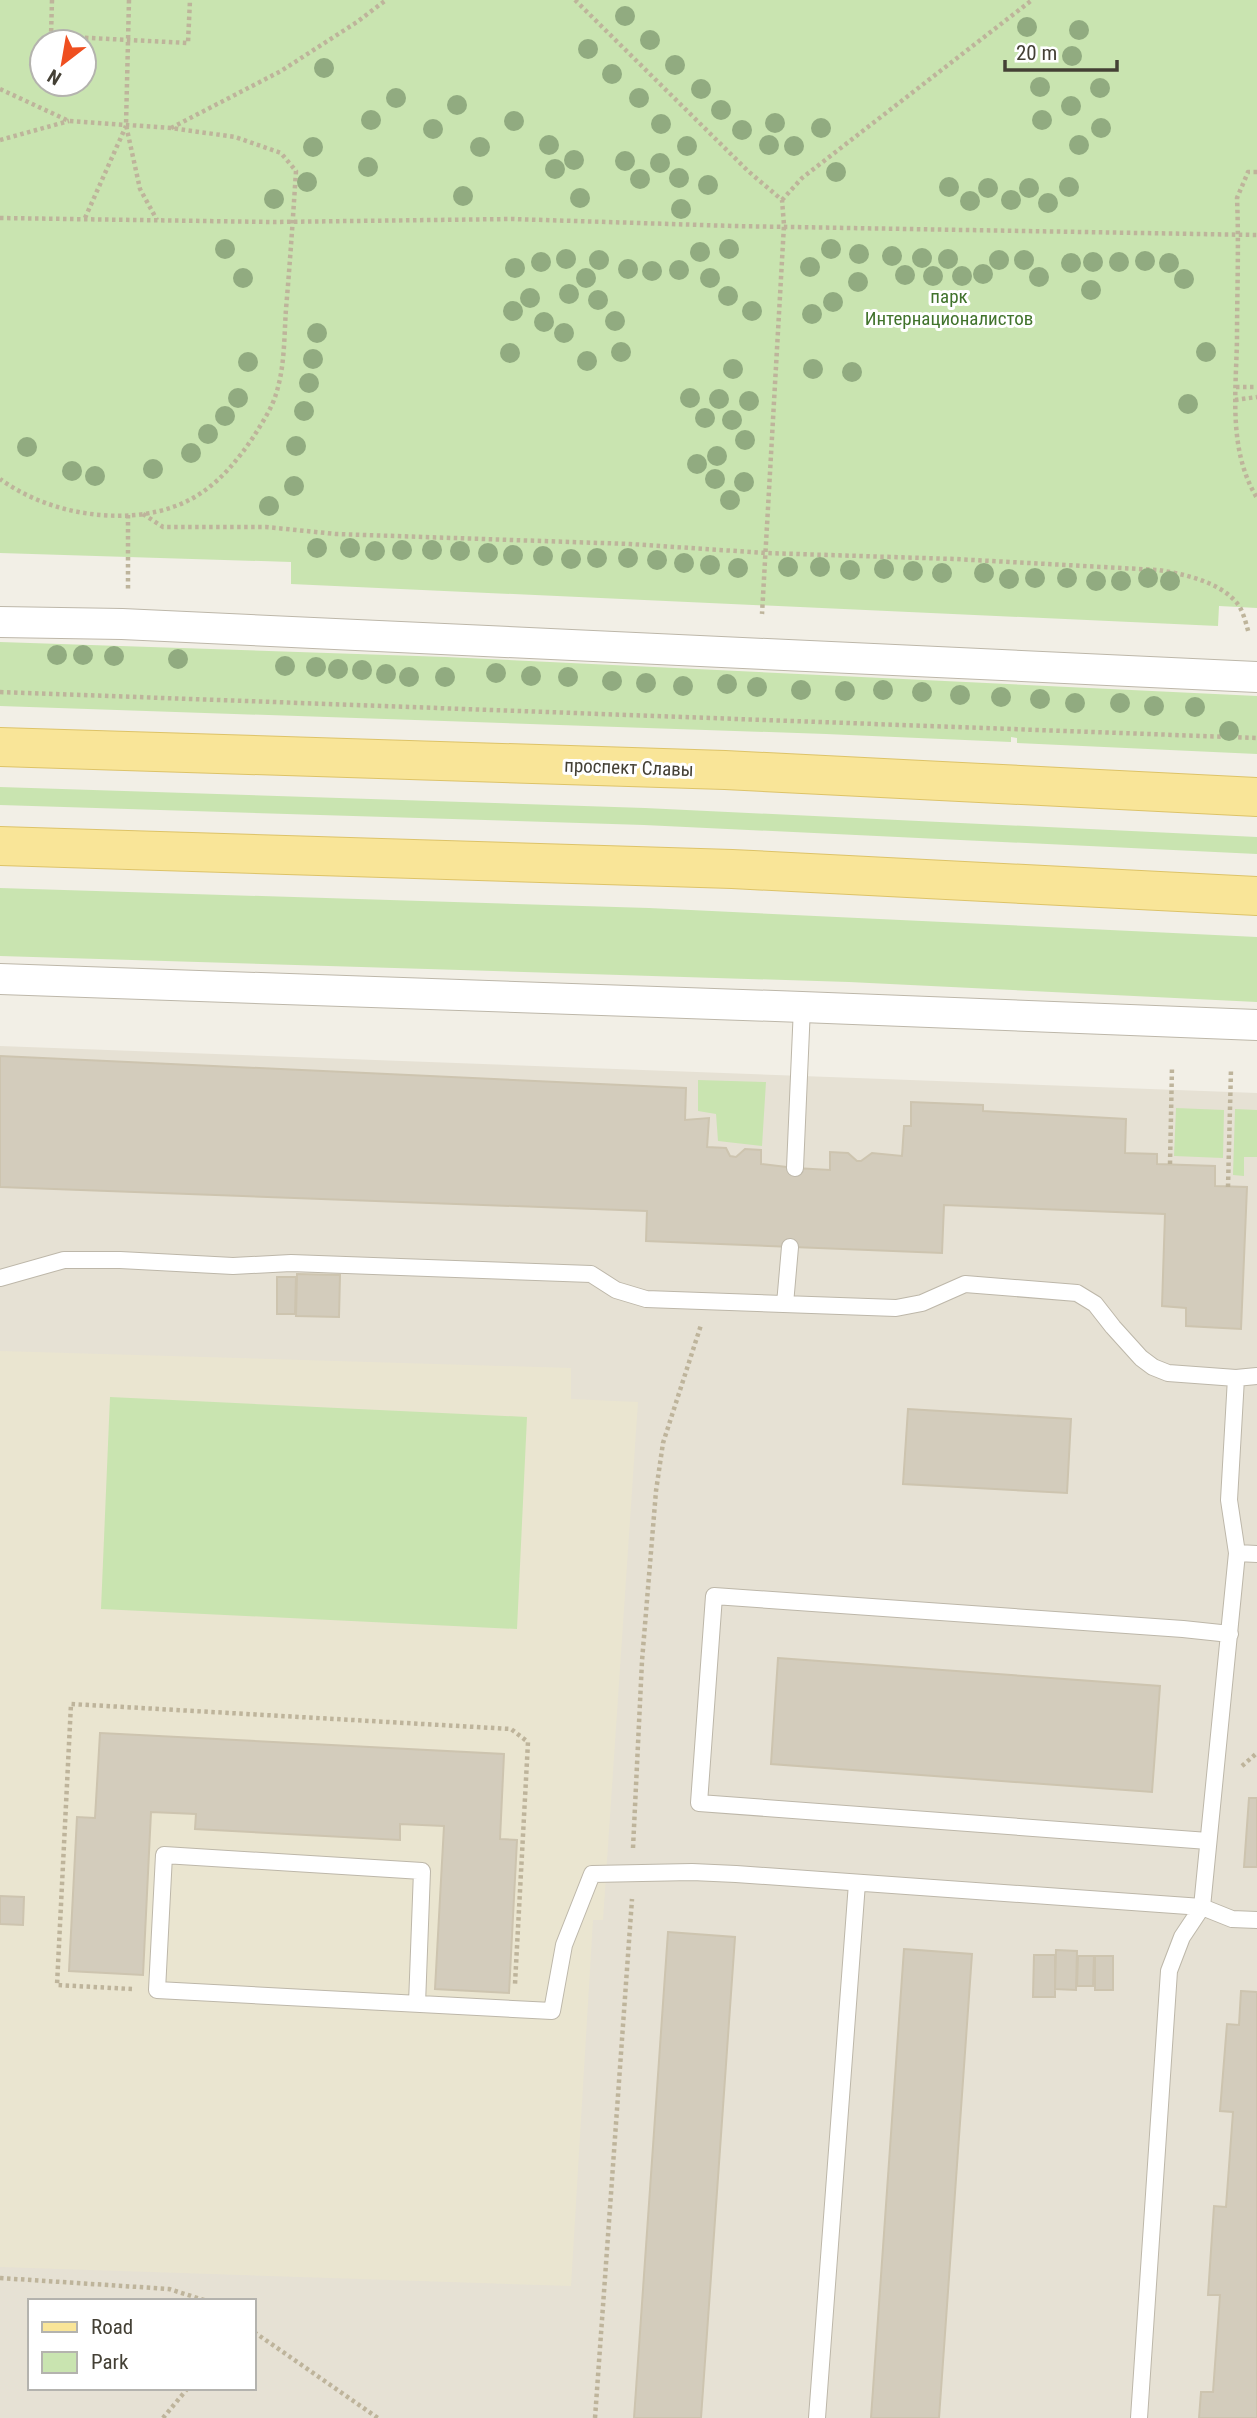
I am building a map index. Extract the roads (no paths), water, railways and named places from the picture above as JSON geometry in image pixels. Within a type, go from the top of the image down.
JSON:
[{"type":"main road","name":"проспект Славы","points":[[0,747],[725,770],[1257,797]]},
{"type":"main road","points":[[0,846],[732,869],[1257,895]]},
{"type":"street","points":[[0,622],[122,624],[1257,677]]},
{"type":"street","points":[[0,979],[1257,1025]]},
{"type":"lane","points":[[795,1168],[802,1007]]},
{"type":"lane","points":[[785,1304],[790,1247]]},
{"type":"lane","points":[[0,1278],[64,1260],[233,1266],[305,1263],[591,1274],[616,1290],[646,1298],[896,1308],[922,1303],[965,1284],[1077,1293],[1095,1304],[1141,1358],[1153,1367],[1168,1373],[1236,1378],[1257,1376]]},
{"type":"lane","points":[[1139,2418],[1170,1971],[1182,1937],[1202,1907],[1230,1634],[1237,1553],[1229,1500],[1236,1378]]},
{"type":"lane","points":[[1237,1553],[1257,1554]]},
{"type":"lane","points":[[1208,1841],[699,1803],[714,1596],[1230,1634]]},
{"type":"lane","points":[[417,2004],[422,1871],[164,1855],[157,1990],[514,2010],[552,2011],[564,1945],[592,1874],[692,1872],[857,1882],[1202,1907],[1232,1919],[1257,1920]]},
{"type":"lane","points":[[817,2418],[857,1882]]},
{"type":"park label","name":"парк Интернационалистов","points":[[949,307]]}]
